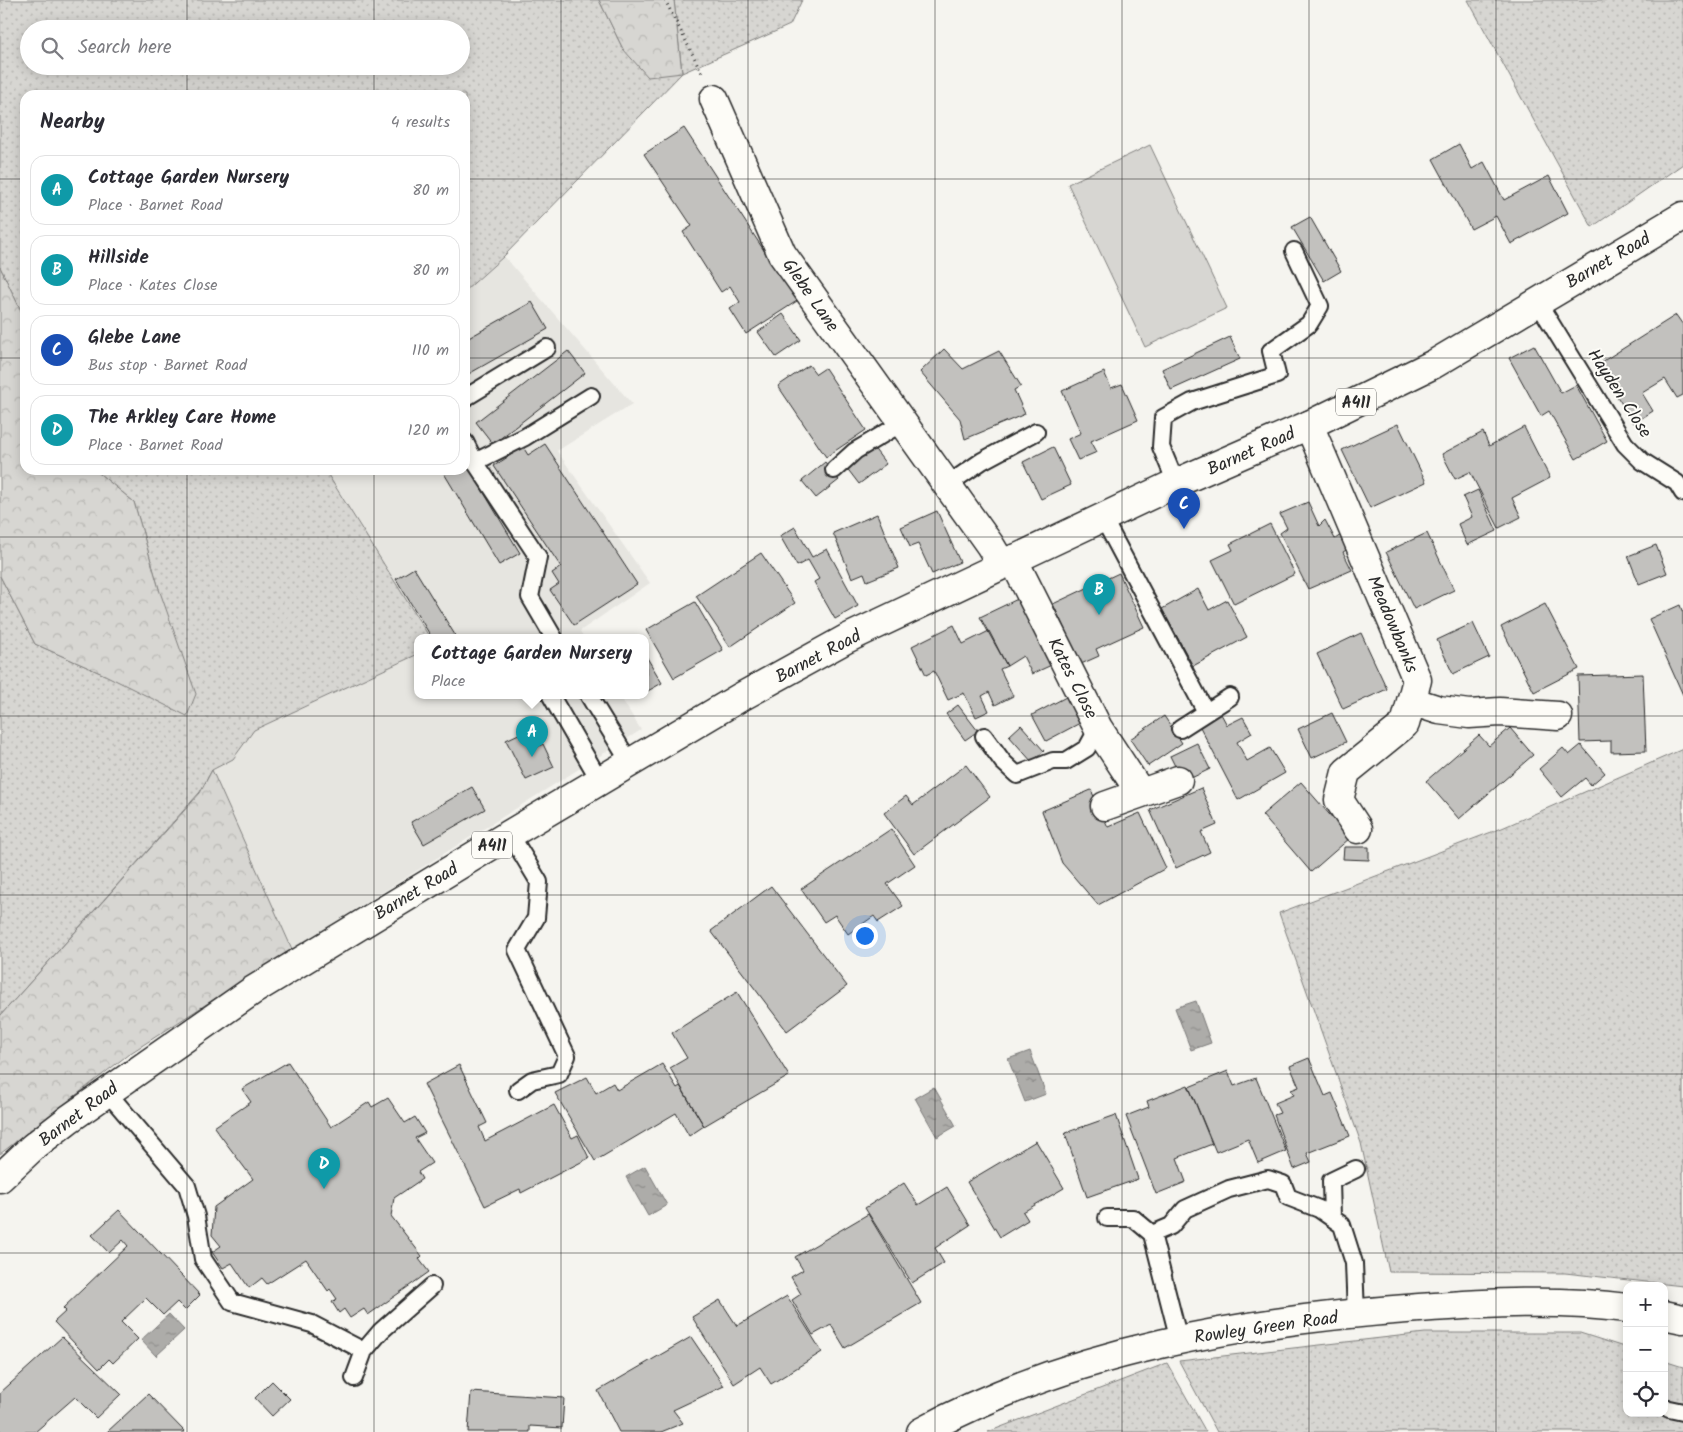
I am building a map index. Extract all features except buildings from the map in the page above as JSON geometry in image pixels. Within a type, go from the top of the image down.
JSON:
[{"type":"street","name":"Glebe Lane","points":[[714,99],[782,254],[990,545],[1008,562]]},
{"type":"street","name":"Barnet Road","points":[[0,1178],[33,1147],[107,1092],[252,991],[510,834],[739,698],[846,639],[1176,483],[1309,425],[1434,364],[1537,301],[1683,216]]},
{"type":"street","name":"Meadowbanks","points":[[1309,425],[1417,680],[1405,724],[1346,772],[1339,800],[1358,829]]},
{"type":"street","name":"Kates Close","points":[[1008,562],[1098,728],[1140,792]]},
{"type":"street","points":[[1411,701],[1439,710],[1469,714],[1500,712],[1558,716]]},
{"type":"street","points":[[1106,806],[1140,792],[1178,780]]},
{"type":"street","name":"Rowley Green Road","points":[[921,1432],[996,1395],[1076,1366],[1179,1340],[1356,1314],[1497,1302],[1594,1304],[1623,1308]]},
{"type":"street","points":[[1668,1316],[1683,1319]]},
{"type":"lane","points":[[1176,483],[1161,447],[1163,418],[1192,402],[1277,375],[1271,351],[1309,324],[1320,306],[1294,251]]},
{"type":"lane","name":"Hayden Close","points":[[1537,301],[1625,444],[1642,460],[1676,483],[1683,494]]},
{"type":"lane","points":[[470,395],[547,348]]},
{"type":"lane","points":[[475,462],[525,437],[591,396]]},
{"type":"lane","points":[[834,470],[855,451],[902,423]]},
{"type":"lane","points":[[947,485],[982,461],[1036,432]]},
{"type":"lane","points":[[470,452],[538,557],[530,597],[552,634]]},
{"type":"lane","points":[[1103,518],[1206,712]]},
{"type":"lane","points":[[1180,730],[1230,698]]},
{"type":"lane","points":[[553,699],[600,780]]},
{"type":"lane","points":[[591,699],[630,763]]},
{"type":"lane","points":[[984,736],[1003,762],[1017,775],[1053,761],[1066,761],[1087,748],[1098,728]]},
{"type":"lane","points":[[510,834],[539,882],[536,918],[517,950],[566,1056],[559,1074],[532,1080],[518,1090]]},
{"type":"lane","points":[[107,1092],[187,1186],[196,1216],[203,1259],[232,1302],[312,1324],[364,1351]]},
{"type":"lane","points":[[1332,1218],[1331,1181],[1356,1169]]},
{"type":"lane","points":[[1152,1234],[1171,1226],[1185,1209],[1229,1189],[1268,1179],[1283,1184],[1288,1197],[1319,1209],[1342,1225],[1354,1263],[1356,1314]]},
{"type":"lane","points":[[1108,1218],[1133,1218],[1152,1234],[1179,1340]]},
{"type":"lane","points":[[354,1378],[364,1351],[381,1331],[432,1286]]},
{"type":"path","points":[[666,0],[714,99]]},
{"type":"shaded area","points":[[504,256],[632,404],[557,451],[650,583],[580,631],[582,634],[428,634],[328,475],[470,475],[470,287]]},
{"type":"shaded area","points":[[414,656],[414,699],[622,699],[641,730],[292,949],[212,770],[233,759],[254,730]]},
{"type":"green space","points":[[0,0],[599,0],[623,49],[682,72],[674,0],[802,0],[790,25],[682,73],[503,257],[470,287],[470,90],[20,90],[20,309],[0,267]]},
{"type":"green space","points":[[599,0],[674,0],[682,73],[648,77],[623,49]]},
{"type":"green space","points":[[1468,0],[1683,0],[1683,164],[1592,227]]},
{"type":"green space","points":[[1150,145],[1227,308],[1145,347],[1068,184]]},
{"type":"green space","points":[[0,267],[20,309],[20,475],[101,475],[134,502],[159,589],[196,694],[187,716],[105,675],[35,644],[0,576]]},
{"type":"green space","points":[[101,475],[328,475],[428,634],[414,634],[414,656],[254,730],[233,759],[212,770],[200,792],[0,1016],[0,576],[35,644],[105,675],[159,589],[134,502]]},
{"type":"green space","points":[[1683,749],[1683,1286],[1668,1284],[1668,1282],[1647,1282],[1565,1273],[1389,1272],[1361,1143],[1279,913],[1502,828]]},
{"type":"green space","points":[[212,770],[292,949],[129,1054],[0,1154],[0,1016],[200,793]]},
{"type":"green space","points":[[1425,1333],[1580,1333],[1623,1347],[1623,1417],[1668,1417],[1668,1362],[1683,1367],[1683,1432],[1217,1432],[1179,1361]]},
{"type":"green space","points":[[1167,1363],[1206,1432],[988,1432]]},
{"type":"water","points":[[1196,1001],[1211,1043],[1191,1050],[1175,1008]]},
{"type":"water","points":[[1030,1051],[1046,1094],[1025,1102],[1008,1059]]},
{"type":"water","points":[[934,1087],[956,1126],[937,1137],[915,1098]]},
{"type":"water","points":[[645,1166],[667,1205],[648,1216],[626,1177]]},
{"type":"water","points":[[169,1314],[184,1330],[156,1356],[141,1340]]},
{"type":"place","name":"Glebe Lane","points":[[1184,529]]},
{"type":"place","name":"Hillside","points":[[1099,615]]},
{"type":"place","name":"Cottage Garden Nursery","points":[[532,757]]},
{"type":"place","name":"The Arkley Care Home","points":[[324,1189]]}]
